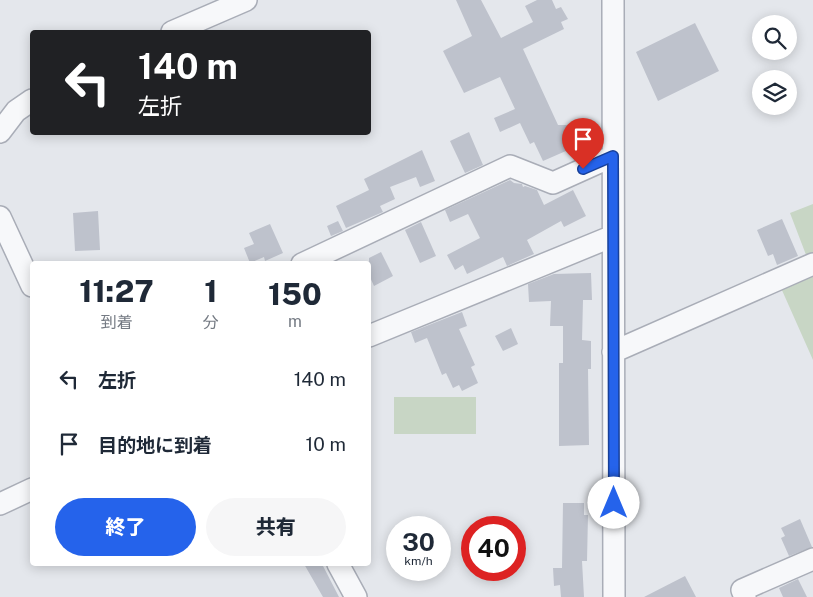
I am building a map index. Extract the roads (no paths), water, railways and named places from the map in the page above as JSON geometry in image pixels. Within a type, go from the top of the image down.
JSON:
[{"type":"street","points":[[177,30],[246,0]]},
{"type":"street","points":[[613,0],[614,597]]},
{"type":"street","points":[[0,132],[16,111],[30,101]]},
{"type":"street","points":[[308,261],[510,166],[553,183],[613,156]]},
{"type":"street","points":[[0,217],[30,282]]},
{"type":"street","points":[[371,335],[613,236]]},
{"type":"street","points":[[613,352],[813,264]]},
{"type":"street","points":[[0,504],[30,490]]},
{"type":"street","points":[[745,597],[742,590],[813,558]]},
{"type":"street","points":[[339,566],[356,597]]}]
